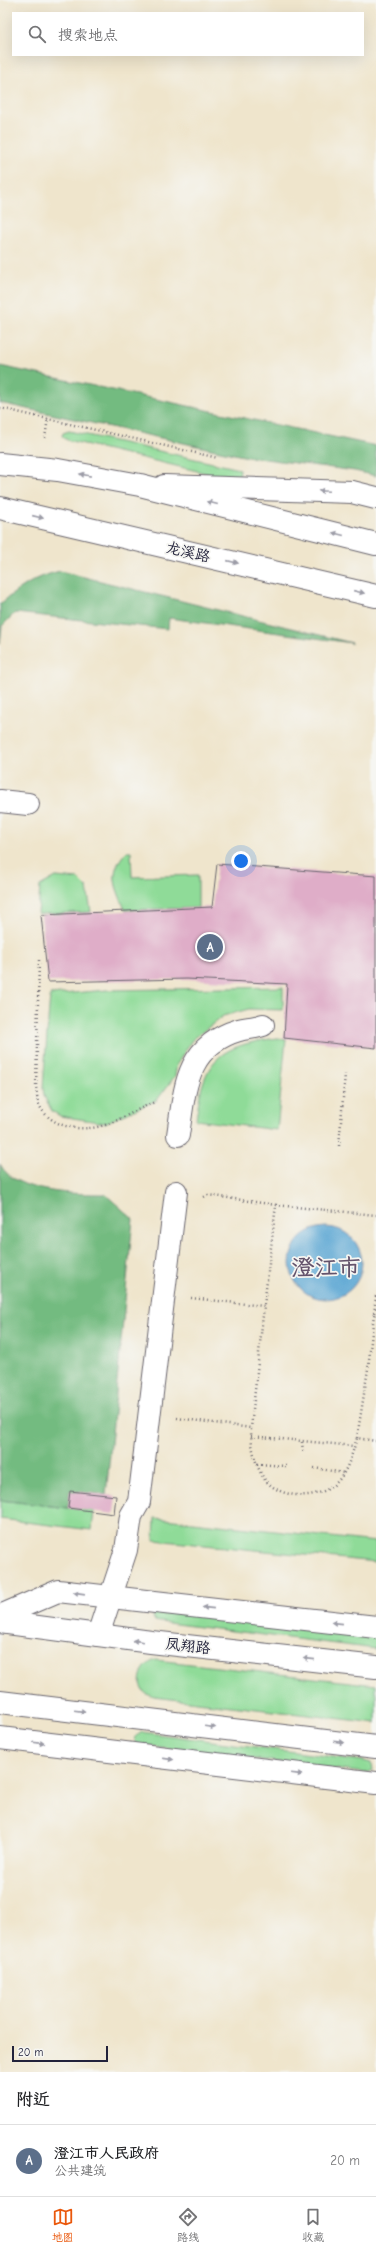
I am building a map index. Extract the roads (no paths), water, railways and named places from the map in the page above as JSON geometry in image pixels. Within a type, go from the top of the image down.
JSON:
[{"type":"main road","points":[[0,464],[58,470],[140,485],[376,544]]},
{"type":"main road","points":[[140,485],[352,492],[376,498]]},
{"type":"main road","name":"龙溪路","points":[[0,508],[376,596]]},
{"type":"main road","points":[[0,801],[28,804]]},
{"type":"main road","points":[[178,1135],[187,1080],[198,1054],[218,1040],[238,1030],[263,1025]]},
{"type":"main road","points":[[98,1635],[126,1550],[131,1516],[139,1502],[163,1296],[169,1191],[126,1502],[131,1516]]},
{"type":"main road","points":[[0,1616],[58,1591],[376,1627]]},
{"type":"main road","name":"凤翔路","points":[[0,1622],[98,1635],[376,1666]]},
{"type":"main road","points":[[0,1702],[376,1747]]},
{"type":"main road","points":[[0,1738],[376,1783]]},
{"type":"water","points":[[326,1227],[346,1233],[356,1243],[362,1263],[356,1283],[346,1293],[326,1299],[306,1293],[296,1283],[290,1263],[296,1243],[306,1233]]},
{"type":"place","name":"澄江市人民政府","points":[[210,947]]},
{"type":"district","name":"澄江市","points":[[326,1267]]}]
